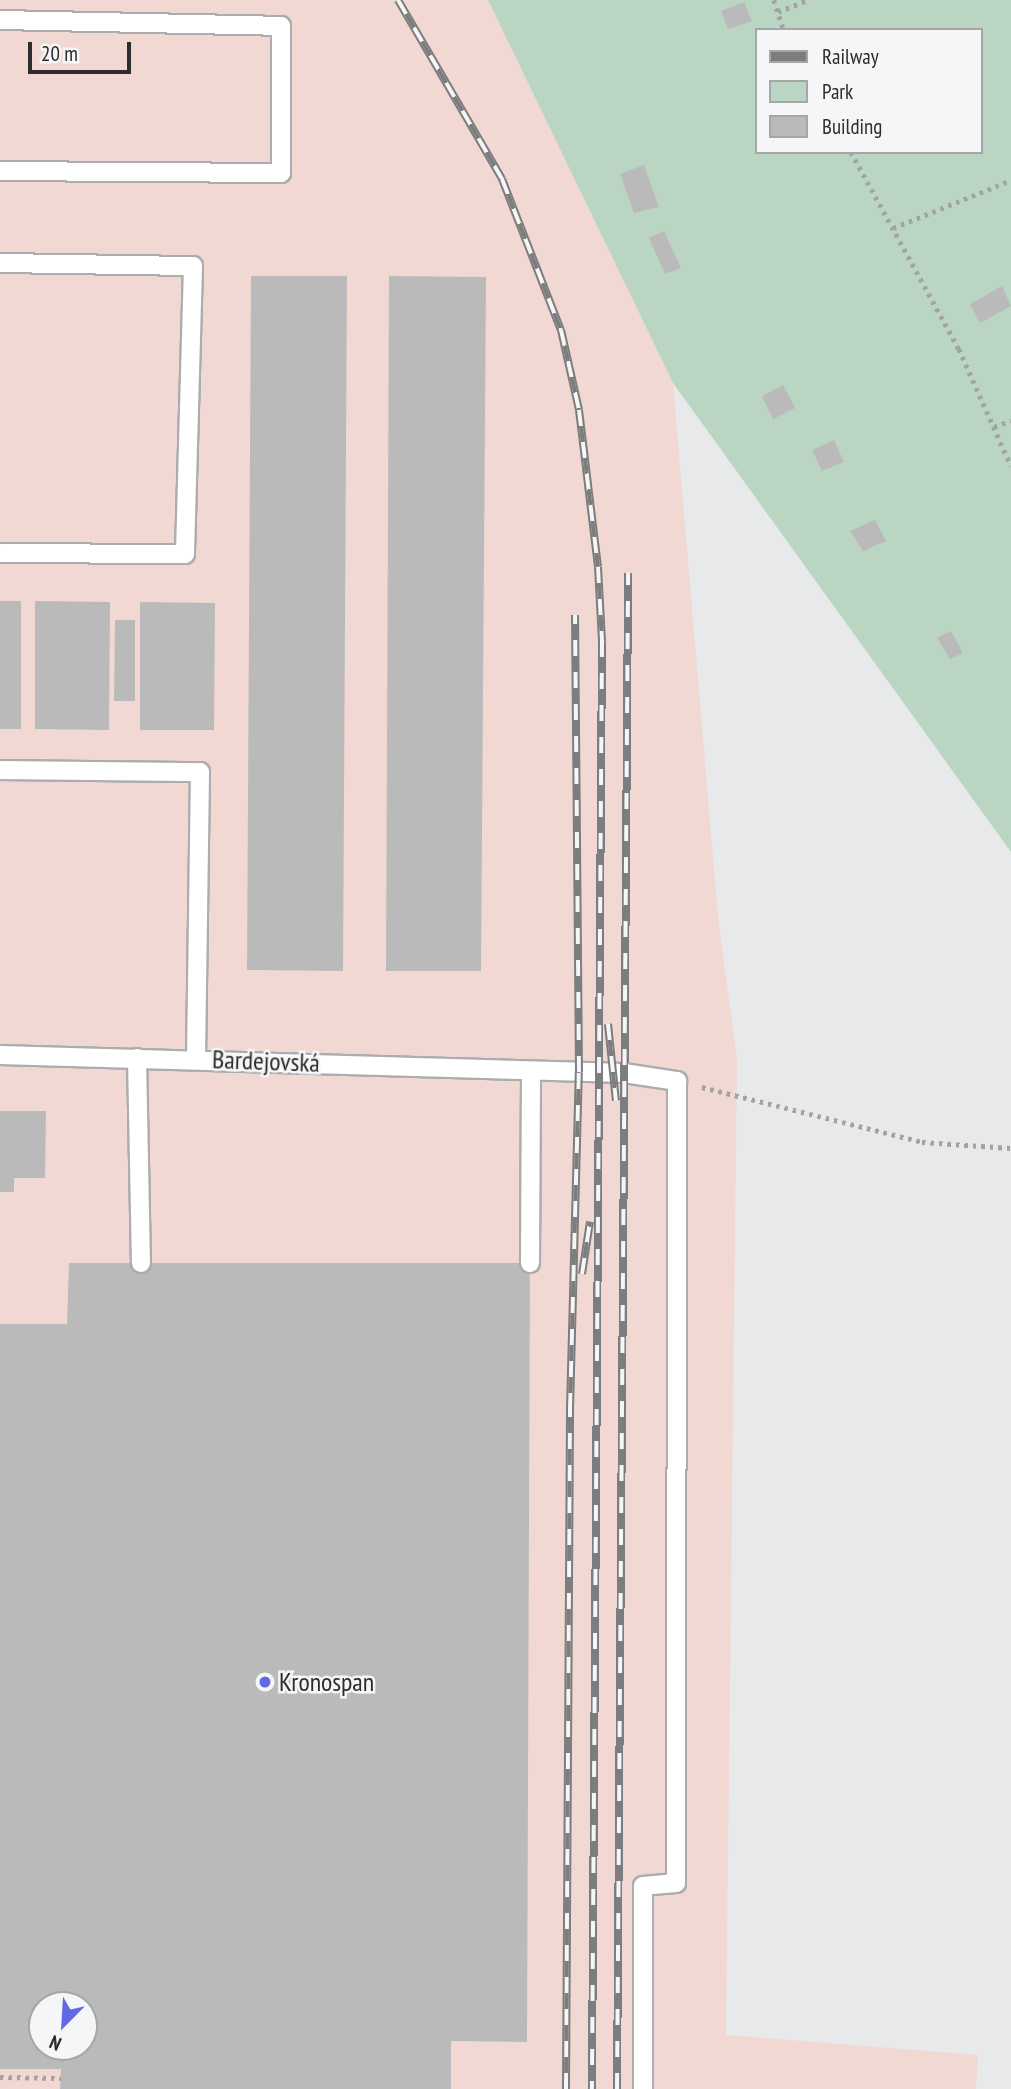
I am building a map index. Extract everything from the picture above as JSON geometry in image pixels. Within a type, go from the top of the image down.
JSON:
[{"type":"lane","points":[[0,20],[281,26],[281,173],[0,172]]},
{"type":"lane","points":[[0,262],[193,266],[185,554],[0,553]]},
{"type":"lane","points":[[0,770],[200,772],[197,1059]]},
{"type":"lane","name":"Bardejovská","points":[[0,1055],[624,1073],[677,1081]]},
{"type":"lane","points":[[137,1058],[141,1263]]},
{"type":"lane","points":[[530,1263],[531,1071]]},
{"type":"lane","points":[[643,2089],[643,1886],[676,1883],[677,1081]]},
{"type":"path","points":[[774,0],[783,28]]},
{"type":"path","points":[[778,12],[808,0]]},
{"type":"path","points":[[852,154],[959,349],[1011,467]]},
{"type":"path","points":[[892,228],[1011,180]]},
{"type":"path","points":[[994,427],[1011,420]]},
{"type":"path","points":[[677,1081],[922,1142],[1011,1148]]},
{"type":"path","points":[[0,2077],[61,2078]]},
{"type":"shaded area","points":[[0,0],[488,0],[673,383],[718,916],[737,1060],[726,2035],[978,2055],[976,2089],[0,2089]]},
{"type":"green space","points":[[488,0],[1011,0],[1011,852],[673,383]]},
{"type":"building","points":[[744,2],[752,21],[728,29],[721,11]]},
{"type":"building","points":[[644,165],[659,207],[634,213],[620,174]]},
{"type":"building","points":[[664,231],[681,268],[665,274],[649,238]]},
{"type":"building","points":[[251,276],[347,276],[343,971],[247,970]]},
{"type":"building","points":[[389,276],[486,277],[481,971],[386,971]]},
{"type":"building","points":[[1002,286],[1011,306],[980,323],[970,304]]},
{"type":"building","points":[[783,385],[795,408],[773,419],[762,396]]},
{"type":"building","points":[[834,440],[844,462],[822,471],[812,450]]},
{"type":"building","points":[[875,520],[886,541],[863,551],[850,531]]},
{"type":"building","points":[[0,601],[21,601],[21,729],[0,729]]},
{"type":"building","points":[[35,601],[110,602],[109,730],[35,729]]},
{"type":"building","points":[[140,602],[215,603],[214,730],[140,730]]},
{"type":"building","points":[[115,620],[135,620],[135,701],[114,701]]},
{"type":"building","points":[[951,631],[963,653],[950,659],[937,638]]},
{"type":"building","points":[[0,1111],[46,1111],[45,1178],[14,1178],[14,1192],[0,1192]]},
{"type":"building","name":"Kronospan","points":[[69,1263],[530,1263],[527,2042],[451,2041],[451,2089],[60,2089],[61,2069],[0,2069],[0,1324],[67,1324]]},
{"type":"railway","points":[[398,0],[502,179],[561,330],[579,410],[598,567],[602,641],[592,2089]]},
{"type":"railway","points":[[617,2089],[628,573]]},
{"type":"railway","points":[[566,2089],[570,1409],[579,1072],[575,615]]},
{"type":"railway","points":[[608,1024],[616,1101]]},
{"type":"railway","points":[[582,1274],[590,1222]]},
{"type":"place","name":"Kronospan","points":[[265,1682]]}]
